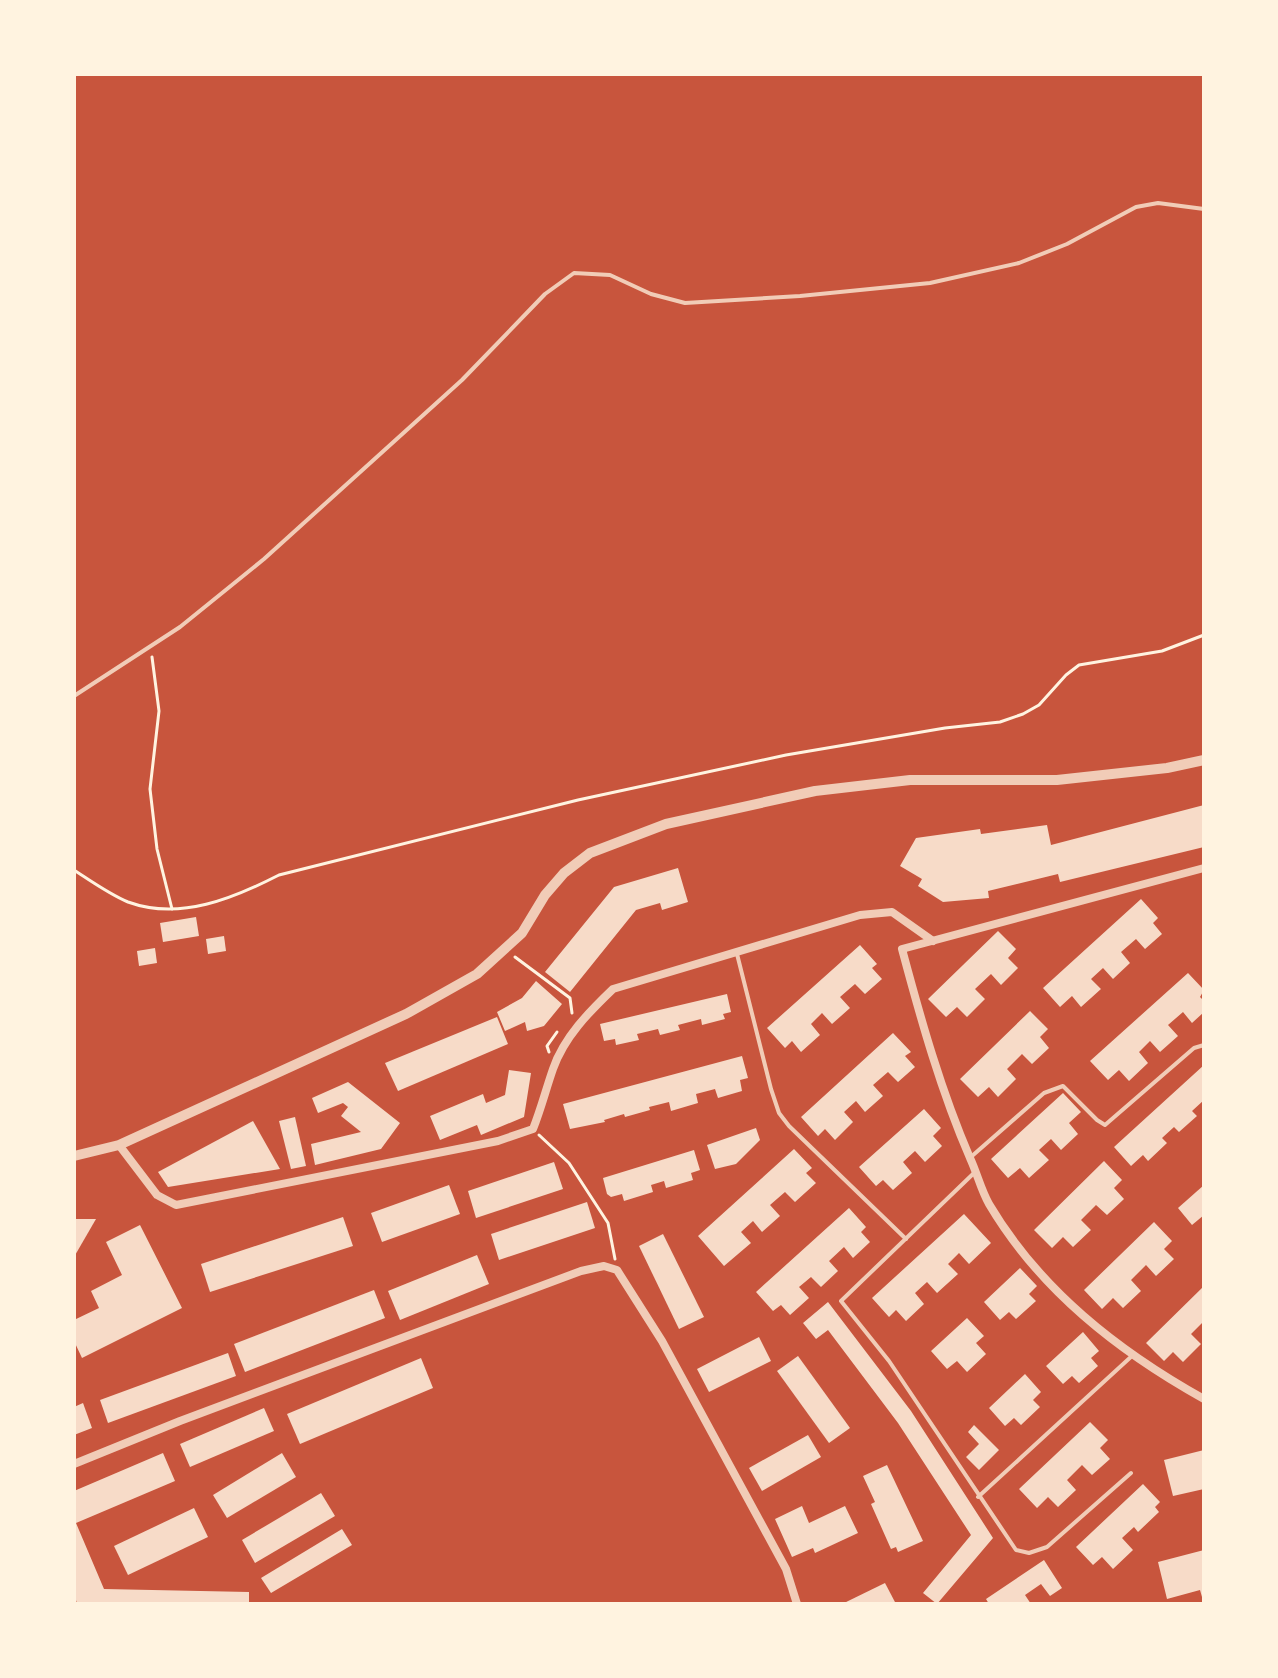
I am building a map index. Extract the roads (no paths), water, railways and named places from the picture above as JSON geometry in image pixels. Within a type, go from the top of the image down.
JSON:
[{"type":"street","points":[[74,1156],[119,1145],[406,1014],[477,974],[522,933],[545,895],[564,873],[590,853],[666,824],[815,791],[910,780],[1057,780],[1167,768],[1204,760]]},
{"type":"street","points":[[1204,868],[902,949],[924,1032],[958,1132],[988,1202],[1022,1251],[1091,1324],[1153,1370],[1204,1399]]},
{"type":"street","points":[[119,1145],[157,1195],[176,1205],[498,1141],[533,1129],[553,1067],[569,1037],[588,1012],[613,989],[860,915],[892,912],[933,941]]},
{"type":"street","points":[[74,1464],[180,1421],[581,1271],[604,1266],[617,1270],[662,1341],[786,1569],[797,1604]]},
{"type":"lane","points":[[74,696],[180,627],[264,559],[462,380],[545,294],[574,273],[610,275],[651,294],[685,303],[930,283],[1019,263],[1067,244],[1136,207],[1158,203],[1204,209]]},
{"type":"lane","points":[[736,952],[779,1113],[906,1239]]},
{"type":"lane","points":[[970,1158],[1044,1093],[1063,1086],[1105,1125],[1194,1048],[1204,1045]]},
{"type":"lane","points":[[976,1171],[841,1301],[889,1361],[1016,1550],[1029,1553],[1047,1547],[1131,1473]]},
{"type":"lane","points":[[978,1497],[1133,1355]]}]
